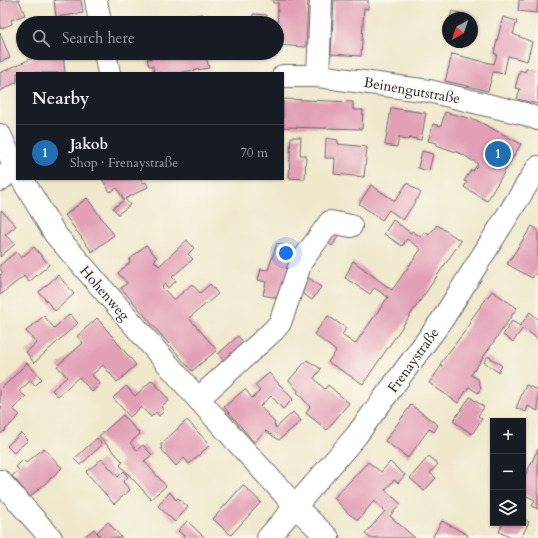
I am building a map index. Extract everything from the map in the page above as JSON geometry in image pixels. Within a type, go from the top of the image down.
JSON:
[{"type":"street","points":[[96,0],[99,16]]},
{"type":"street","points":[[318,76],[321,0]]},
{"type":"street","points":[[106,60],[109,72]]},
{"type":"street","name":"Beinengutstraße","points":[[284,76],[318,76],[429,90],[525,114],[538,119]]},
{"type":"street","name":"Hohenweg","points":[[0,135],[14,172]]},
{"type":"street","name":"Frenaystraße","points":[[268,538],[356,436],[442,320],[538,167]]},
{"type":"street","name":"Hohenweg","points":[[19,180],[55,234],[198,399],[296,507],[328,538]]},
{"type":"street","points":[[198,399],[280,323],[301,262],[330,222],[351,226]]},
{"type":"street","points":[[0,481],[51,538]]},
{"type":"building","points":[[0,0],[19,0],[25,15],[16,16],[16,18],[11,20],[12,24],[0,29]]},
{"type":"building","points":[[54,0],[81,0],[83,13],[56,16]]},
{"type":"building","points":[[273,0],[308,0],[306,47],[284,45],[284,16],[278,16],[278,3],[273,3]]},
{"type":"building","points":[[334,0],[368,0],[368,9],[364,8],[361,56],[331,54]]},
{"type":"building","points":[[519,0],[538,0],[537,13],[518,11]]},
{"type":"building","points":[[203,14],[203,16],[191,16]]},
{"type":"building","points":[[253,14],[267,15],[267,16],[253,16]]},
{"type":"building","points":[[503,17],[517,21],[513,34],[532,42],[527,61],[508,56],[504,74],[493,72],[488,91],[445,81],[452,54],[494,64],[497,54],[494,53]]},
{"type":"building","points":[[0,33],[10,58],[0,62]]},
{"type":"building","points":[[28,60],[64,60],[65,72],[16,72],[16,83],[0,91],[0,73]]},
{"type":"building","points":[[147,60],[207,60],[209,68],[183,72],[154,72],[153,66],[149,66]]},
{"type":"building","points":[[527,68],[538,71],[538,104],[517,99],[520,89],[515,88],[520,70],[525,72]]},
{"type":"building","points":[[284,99],[353,102],[353,110],[363,110],[362,129],[284,127]]},
{"type":"building","points":[[391,108],[426,113],[421,140],[410,138],[408,140],[401,139],[399,136],[397,147],[385,145]]},
{"type":"building","points":[[445,112],[476,120],[521,144],[487,201],[464,187],[467,182],[464,181],[471,170],[473,171],[478,164],[462,154],[436,145],[437,143],[428,141],[433,124],[441,126]]},
{"type":"building","points":[[291,137],[301,137],[300,155],[306,155],[305,179],[289,178]]},
{"type":"building","points":[[326,138],[338,140],[338,144],[367,147],[364,177],[334,174],[335,158],[325,158]]},
{"type":"building","points":[[422,151],[433,154],[429,171],[418,168]]},
{"type":"building","points":[[103,180],[142,180],[143,183],[146,182],[148,187],[125,199],[130,205],[118,214],[113,208],[124,200],[117,188],[110,192]]},
{"type":"building","points":[[407,183],[421,193],[403,220],[389,210],[382,220],[359,204],[371,185],[395,201]]},
{"type":"building","points":[[87,198],[114,235],[92,252],[65,215]]},
{"type":"building","points":[[1,210],[16,226],[5,235],[15,244],[0,257]]},
{"type":"building","points":[[393,220],[411,233],[412,231],[421,237],[425,232],[429,235],[437,225],[461,241],[363,384],[328,362],[336,351],[314,334],[328,316],[346,328],[342,335],[355,344],[388,297],[374,288],[370,294],[345,278],[353,261],[392,290],[421,249],[407,239],[402,246],[384,234]]},
{"type":"building","points":[[332,226],[341,232],[332,246],[323,239]]},
{"type":"building","points":[[532,226],[538,230],[538,270],[532,278],[507,264]]},
{"type":"building","points":[[187,240],[194,248],[188,254],[193,259],[172,277],[176,281],[168,288],[165,284],[162,287],[174,300],[192,284],[200,293],[210,284],[218,294],[189,318],[217,350],[192,371],[121,288],[127,283],[118,273],[130,262],[129,260],[146,245],[157,258],[154,261],[159,266]]},
{"type":"building","points":[[277,243],[295,248],[281,299],[263,295],[266,282],[258,280],[261,269],[268,270]]},
{"type":"building","points":[[34,247],[49,265],[29,282],[24,276],[0,295],[0,275],[3,273],[0,269],[0,265],[16,252],[21,258]]},
{"type":"building","points":[[58,275],[74,294],[55,311],[39,292]]},
{"type":"building","points":[[307,277],[321,287],[312,300],[298,290]]},
{"type":"building","points":[[492,291],[517,308],[471,375],[478,379],[481,388],[478,393],[469,387],[458,403],[429,383],[442,365],[440,364],[471,323],[469,322]]},
{"type":"building","points":[[530,312],[538,319],[538,339],[523,328],[513,342],[503,335],[512,321],[520,326]]},
{"type":"building","points":[[70,314],[78,323],[34,363],[26,352],[37,343],[26,331],[44,316],[54,328]]},
{"type":"building","points":[[97,318],[136,365],[117,382],[103,365],[92,375],[100,384],[92,392],[79,377],[58,396],[52,390],[67,377],[57,366],[83,343],[77,336]]},
{"type":"building","points":[[238,336],[246,345],[226,363],[218,354]]},
{"type":"building","points":[[488,356],[502,366],[498,372],[484,362]]},
{"type":"building","points":[[307,360],[321,369],[314,378],[320,385],[325,389],[328,385],[349,403],[327,430],[306,413],[310,407],[289,380]]},
{"type":"building","points":[[27,363],[42,379],[35,386],[30,381],[19,391],[26,397],[13,409],[20,415],[1,434],[0,409],[2,407],[0,405],[0,390]]},
{"type":"building","points":[[269,373],[293,399],[283,409],[271,396],[260,406],[275,423],[276,428],[293,412],[301,421],[279,440],[266,431],[254,442],[224,407],[245,389],[252,398],[260,391],[255,385]]},
{"type":"building","points":[[152,380],[169,400],[161,407],[164,411],[159,416],[156,412],[151,417],[141,407],[130,417],[113,398],[126,386],[135,396]]},
{"type":"building","points":[[526,385],[538,390],[538,411],[528,406],[526,412],[516,408]]},
{"type":"building","points":[[470,397],[484,407],[478,416],[482,419],[472,434],[453,421]]},
{"type":"building","points":[[411,405],[438,425],[434,432],[429,429],[408,458],[385,441]]},
{"type":"building","points":[[123,415],[140,434],[130,443],[137,450],[143,445],[152,455],[144,461],[166,486],[151,499],[120,465],[123,462],[99,436]]},
{"type":"building","points":[[187,420],[210,445],[189,464],[184,458],[176,466],[162,450],[161,444]]},
{"type":"building","points":[[21,433],[28,440],[14,453],[7,446]]},
{"type":"building","points":[[97,438],[102,445],[80,465],[74,459]]},
{"type":"building","points":[[44,448],[62,468],[30,497],[12,476],[19,470],[16,467],[23,460],[26,463]]},
{"type":"building","points":[[538,449],[538,509],[532,506],[535,500],[526,496],[526,474]]},
{"type":"building","points":[[429,456],[438,464],[430,473],[436,478],[424,491],[410,478]]},
{"type":"building","points":[[102,459],[118,477],[124,471],[128,477],[123,482],[130,490],[114,504],[86,472]]},
{"type":"building","points":[[368,462],[381,472],[390,462],[405,475],[398,483],[394,480],[385,490],[401,504],[390,516],[415,538],[370,538],[365,534],[385,511],[374,501],[358,520],[349,514],[334,498]]},
{"type":"building","points":[[243,485],[261,502],[231,535],[213,519]]},
{"type":"building","points":[[170,492],[176,500],[178,498],[188,507],[175,522],[158,506]]},
{"type":"building","points":[[526,520],[529,522],[521,538],[511,538],[499,532],[502,526],[526,526]]},
{"type":"building","points":[[187,521],[205,538],[183,538],[184,536],[178,531]]},
{"type":"building","points":[[442,521],[468,535],[466,538],[432,538]]},
{"type":"building","points":[[108,522],[122,538],[102,538],[97,532]]},
{"type":"building","points":[[94,529],[101,538],[83,538]]},
{"type":"place","name":"Jakob","points":[[498,154]]}]
